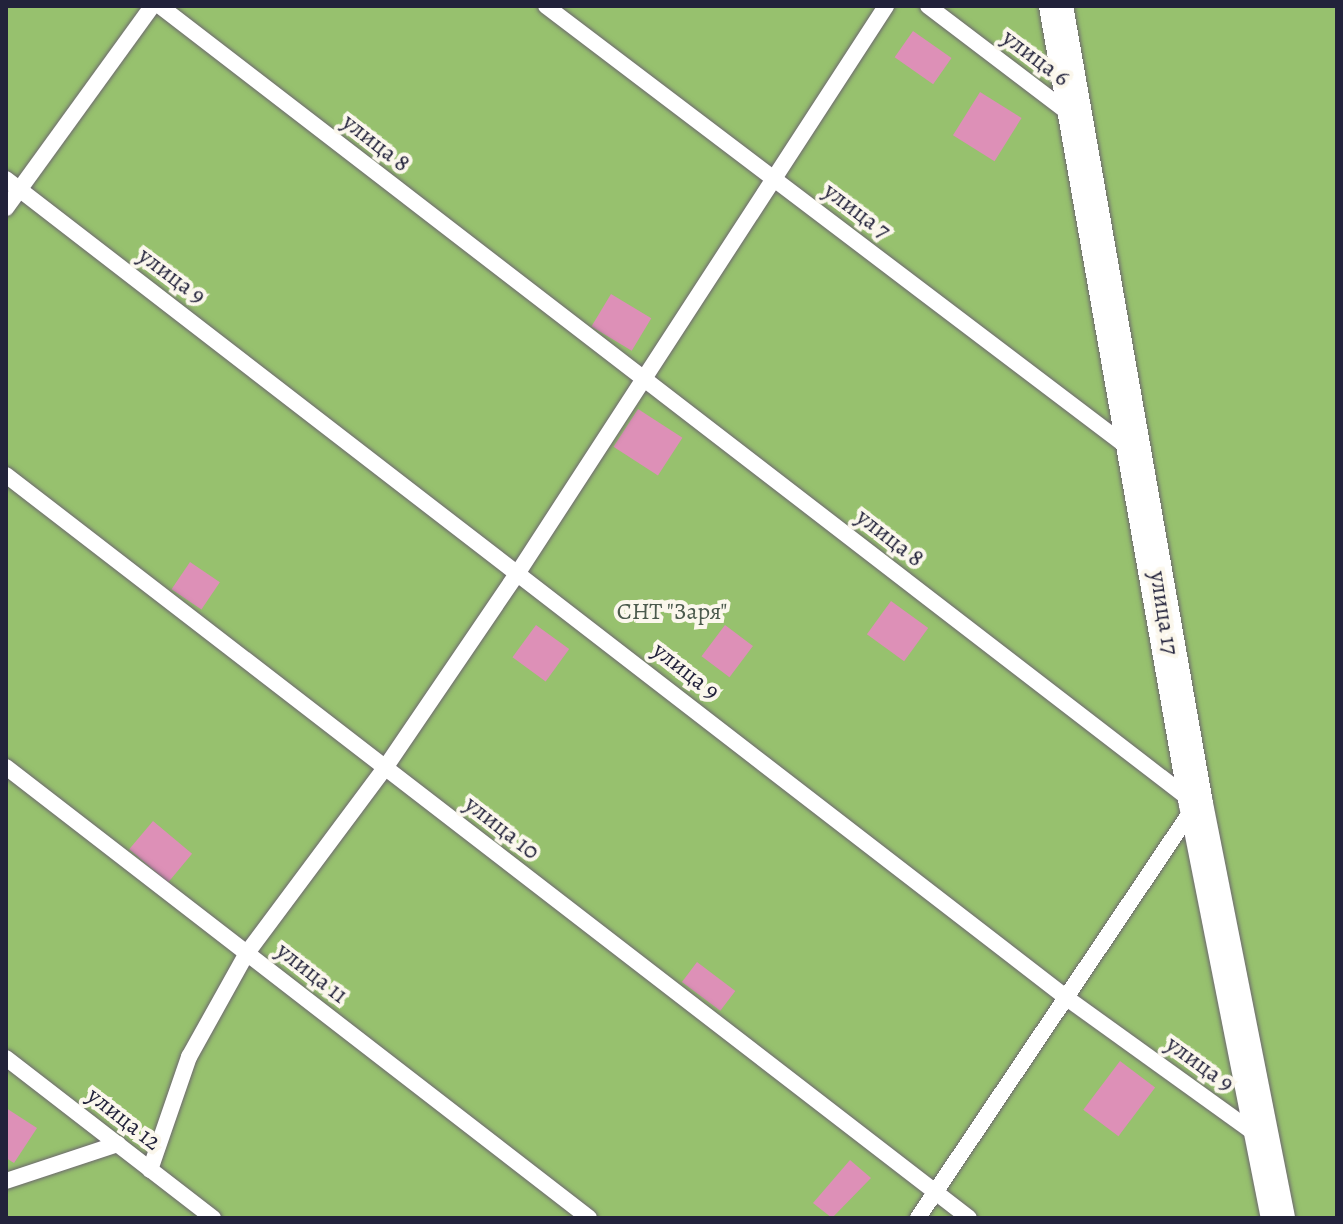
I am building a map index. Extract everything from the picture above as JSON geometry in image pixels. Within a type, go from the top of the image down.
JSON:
[{"type":"street","name":"улица 17","points":[[1056,6],[1138,455],[1196,804],[1278,1218]]},
{"type":"lane","points":[[6,208],[12,184],[152,6]]},
{"type":"lane","name":"улица 8","points":[[160,6],[1196,804]]},
{"type":"lane","name":"улица 7","points":[[546,6],[1138,455]]},
{"type":"lane","points":[[150,1170],[189,1057],[247,953],[385,768],[519,571],[642,377],[886,6]]},
{"type":"lane","name":"улица 6","points":[[928,6],[1077,119]]},
{"type":"lane","name":"улица 9","points":[[12,184],[519,571],[1068,999],[1263,1140]]},
{"type":"lane","name":"улица 10","points":[[6,475],[969,1218]]},
{"type":"lane","name":"улица 11","points":[[6,767],[589,1218]]},
{"type":"lane","points":[[918,1218],[1068,999],[1196,804]]},
{"type":"lane","name":"улица 12","points":[[6,1058],[213,1218]]},
{"type":"lane","points":[[6,1181],[118,1144]]},
{"type":"green space","name":"СНТ \"Заря\"","points":[[6,6],[1337,6],[1337,1218],[6,1218]]},
{"type":"building","points":[[913,31],[952,58],[933,84],[895,57]]},
{"type":"building","points":[[980,92],[1022,118],[995,161],[953,135]]},
{"type":"building","points":[[611,294],[651,318],[632,351],[591,327]]},
{"type":"building","points":[[638,409],[682,438],[658,476],[613,447]]},
{"type":"building","points":[[190,562],[220,582],[201,609],[172,589]]},
{"type":"building","points":[[891,601],[928,628],[904,661],[867,634]]},
{"type":"building","points":[[536,625],[569,649],[546,681],[512,657]]},
{"type":"building","points":[[725,625],[753,646],[729,677],[702,656]]},
{"type":"building","points":[[153,821],[192,854],[168,882],[129,849]]},
{"type":"building","points":[[697,962],[735,991],[720,1011],[682,982]]},
{"type":"building","points":[[1120,1061],[1155,1087],[1118,1136],[1083,1110]]},
{"type":"building","points":[[6,1108],[37,1128],[14,1163],[6,1158]]},
{"type":"building","points":[[850,1160],[871,1178],[832,1218],[813,1203]]}]
